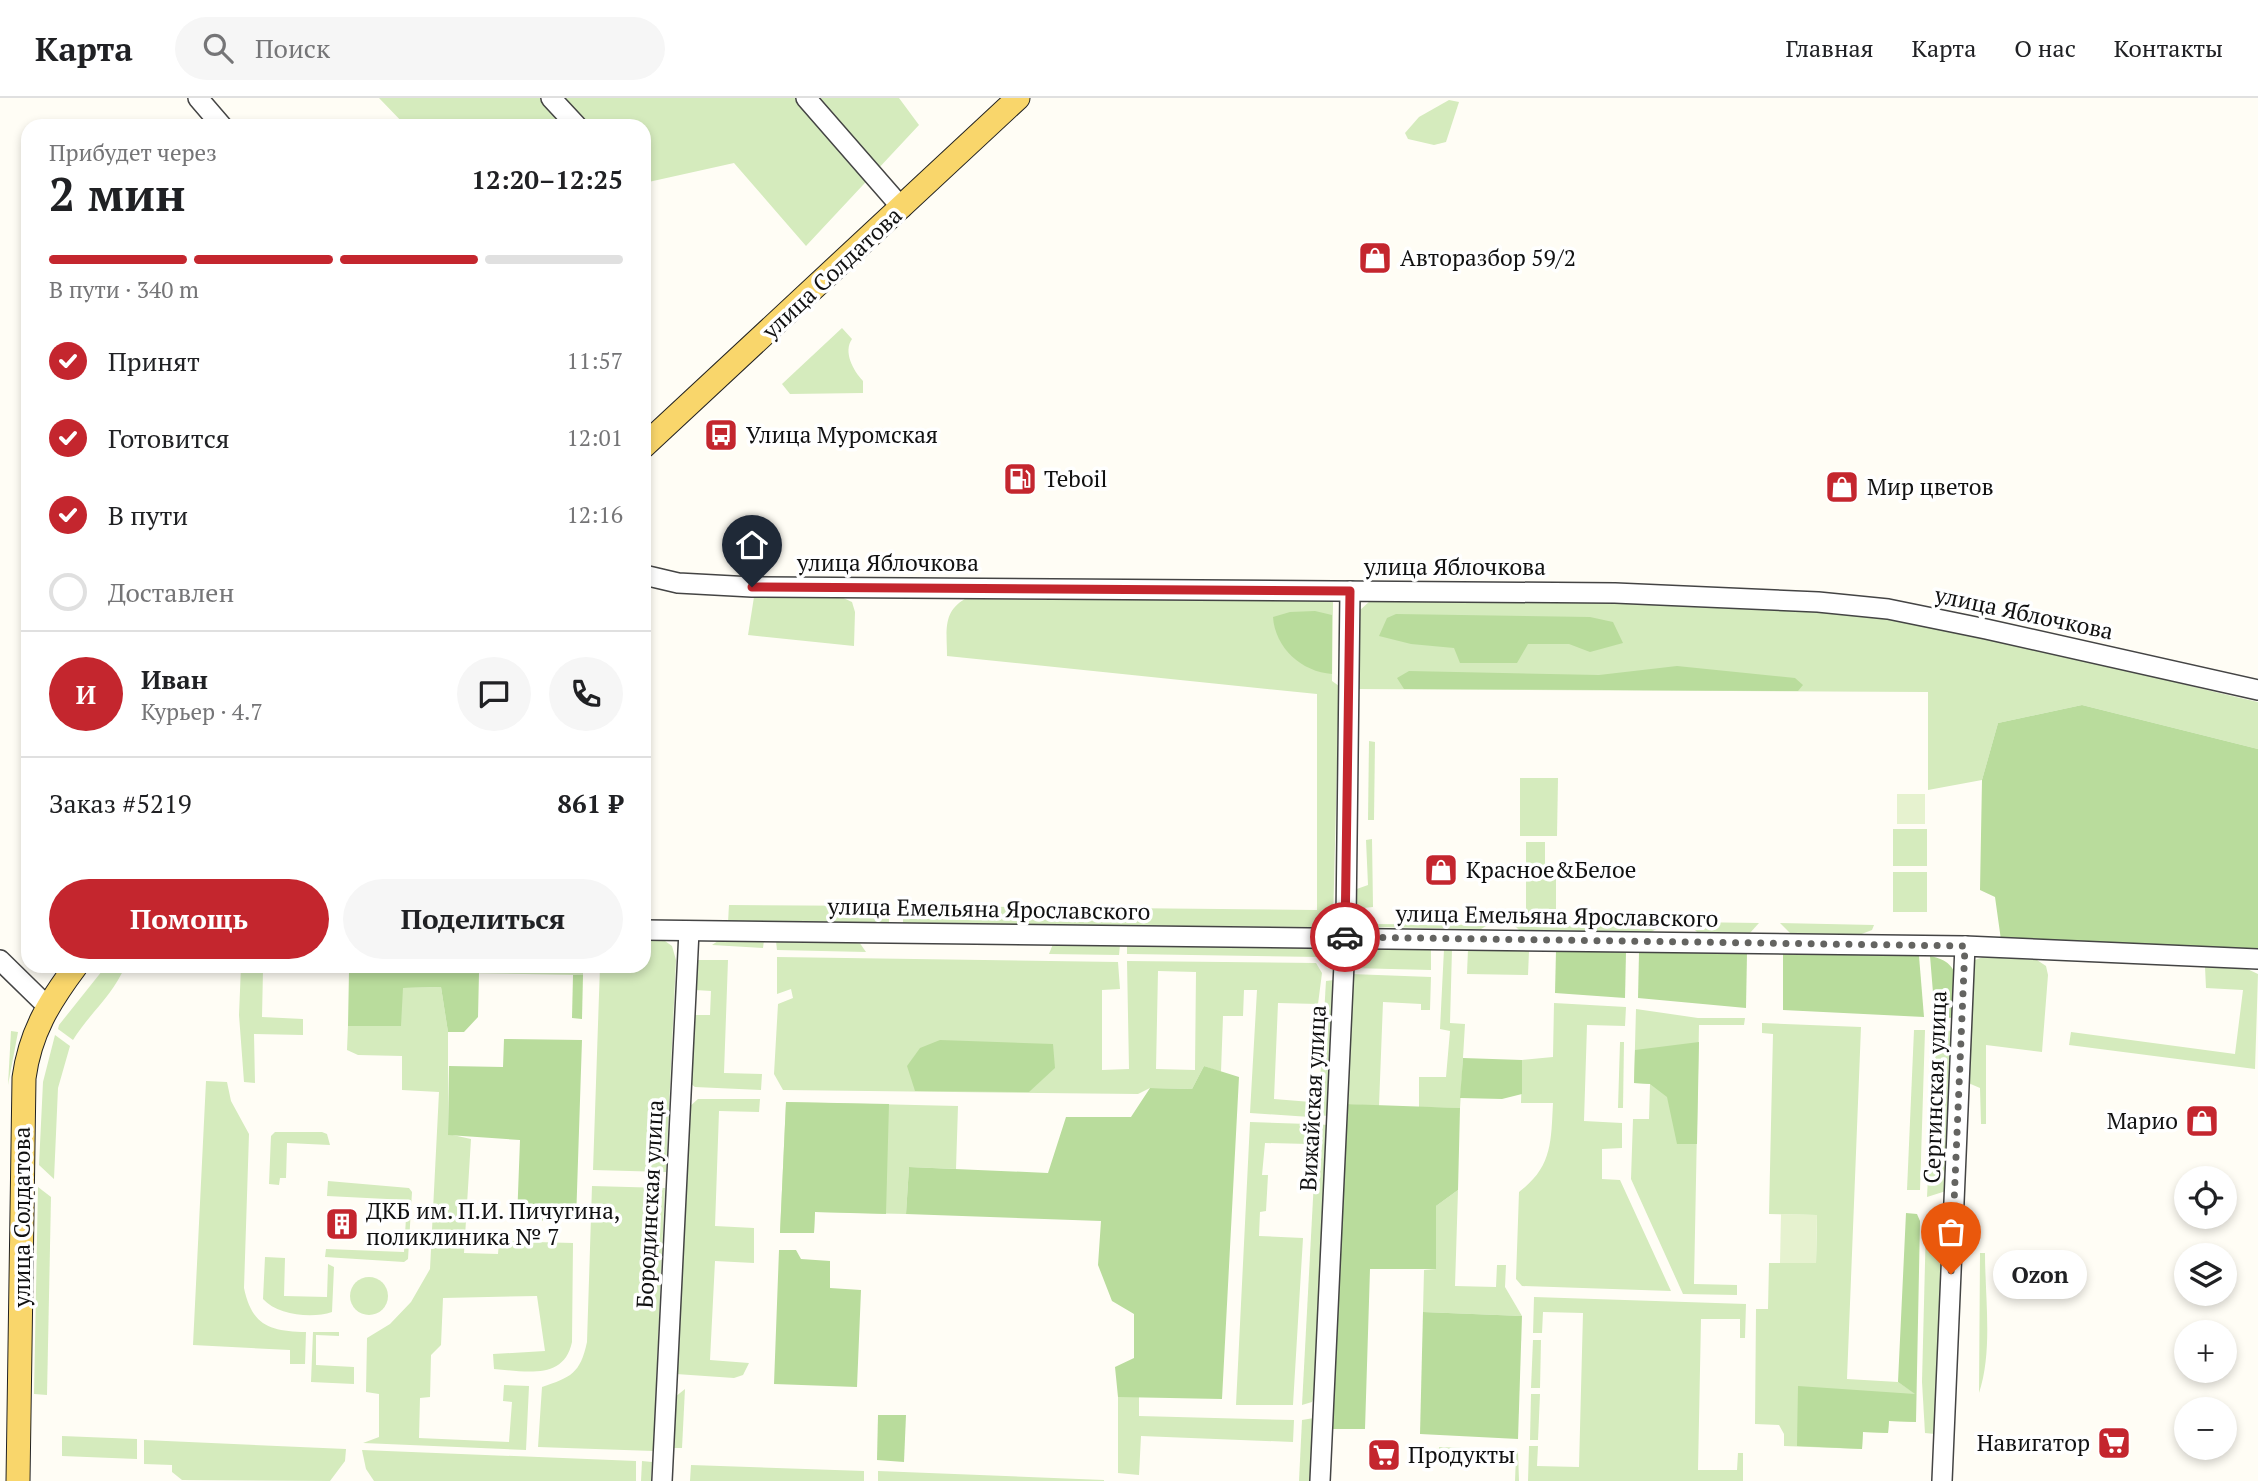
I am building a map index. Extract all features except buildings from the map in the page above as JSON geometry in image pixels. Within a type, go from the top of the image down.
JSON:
[{"type":"main road","name":"улица Солдатова","points":[[651,440],[1018,98]]},
{"type":"main road","name":"улица Солдатова","points":[[18,1481],[24,1078],[35,1029],[47,1006],[71,973]]},
{"type":"street","points":[[198,98],[216,119]]},
{"type":"street","points":[[551,98],[570,119]]},
{"type":"street","points":[[806,98],[902,208]]},
{"type":"street","name":"улица Яблочкова","points":[[651,577],[678,583],[752,587],[1705,595],[1888,609],[2258,690]]},
{"type":"street","name":"Вижайская улица","points":[[1320,1481],[1345,937],[1350,591]]},
{"type":"street","name":"улица Емельяна Ярославского","points":[[651,930],[1965,946],[2258,959]]},
{"type":"street","name":"Бородинская улица","points":[[662,1481],[689,930]]},
{"type":"street","name":"Сергинская улица","points":[[1942,1481],[1965,946]]},
{"type":"street","points":[[0,960],[47,1006]]},
{"type":"green space","points":[[379,98],[899,98],[919,125],[806,246],[734,163],[651,181],[651,119],[399,119]]},
{"type":"green space","points":[[1449,100],[1459,102],[1446,142],[1434,145],[1408,139],[1405,133],[1419,117]]},
{"type":"green space","points":[[842,328],[852,339],[849,355],[863,381],[863,393],[790,394],[782,384]]},
{"type":"green space","points":[[839,596],[852,602],[855,612],[854,646],[748,635],[754,597]]},
{"type":"green space","points":[[965,599],[1333,601],[1332,681],[1339,686],[1333,923],[1321,927],[903,924],[903,906],[1317,910],[1317,694],[947,656],[949,616]]},
{"type":"green space","points":[[1371,600],[1552,600],[1733,605],[1904,622],[2006,641],[2258,702],[2258,749],[2082,705],[1998,723],[1982,780],[1928,790],[1928,692],[1356,689],[1358,612]]},
{"type":"green space","points":[[1315,611],[1332,615],[1332,674],[1310,669],[1292,656],[1279,639],[1275,628],[1273,617],[1290,612]]},
{"type":"green space","points":[[1396,614],[1590,617],[1613,622],[1623,643],[1590,652],[1569,644],[1528,644],[1517,663],[1460,663],[1454,648],[1411,644],[1379,636],[1387,618]]},
{"type":"green space","points":[[1677,666],[1795,678],[1803,685],[1798,691],[1404,689],[1397,678],[1409,671],[1599,675]]},
{"type":"green space","points":[[2082,705],[2258,749],[2258,951],[2001,940],[1995,897],[1980,890],[1982,780],[1998,723]]},
{"type":"green space","points":[[1369,741],[1375,742],[1374,820],[1368,820]]},
{"type":"green space","points":[[1520,778],[1558,778],[1557,836],[1520,836]]},
{"type":"green space","points":[[1897,794],[1925,794],[1925,824],[1897,824]]},
{"type":"green space","points":[[1893,829],[1927,829],[1927,866],[1893,866]]},
{"type":"green space","points":[[1372,839],[1373,907],[1354,909],[1354,890],[1368,885],[1366,840]]},
{"type":"green space","points":[[1526,842],[1545,842],[1545,870],[1556,870],[1556,916],[1526,916]]},
{"type":"green space","points":[[1893,872],[1927,872],[1927,912],[1893,912]]},
{"type":"green space","points":[[729,905],[889,906],[889,924],[728,922]]},
{"type":"green space","points":[[1687,922],[1759,923],[1749,934],[1697,932]]},
{"type":"green space","points":[[1780,923],[1874,925],[1872,930],[1859,935],[1792,935]]},
{"type":"green space","points":[[1373,924],[1488,925],[1481,929],[1373,927]]},
{"type":"green space","points":[[1513,924],[1662,926],[1651,932],[1519,930]]},
{"type":"green space","points":[[764,940],[763,948],[712,945],[718,941]]},
{"type":"green space","points":[[651,941],[665,941],[672,946],[676,960],[666,1172],[593,1170],[600,973],[651,973]]},
{"type":"green space","points":[[776,941],[859,942],[866,952],[777,950]]},
{"type":"green space","points":[[1053,944],[1120,945],[1119,955],[1049,954]]},
{"type":"green space","points":[[1127,945],[1320,947],[1319,957],[1127,954]]},
{"type":"green space","points":[[1356,948],[1431,949],[1431,970],[1351,968],[1353,951]]},
{"type":"green space","points":[[1444,949],[1452,949],[1450,1023],[1465,1024],[1460,1108],[1419,1107],[1419,1077],[1446,1077],[1450,1031],[1440,1029]]},
{"type":"green space","points":[[1468,949],[1529,951],[1528,975],[1467,974]]},
{"type":"green space","points":[[1556,951],[1626,952],[1625,998],[1555,993]]},
{"type":"green space","points":[[1639,953],[1747,953],[1746,1008],[1638,998]]},
{"type":"green space","points":[[1783,954],[1919,956],[1924,1017],[1783,1010]]},
{"type":"green space","points":[[1930,956],[1949,964],[1954,971],[1954,1018],[1935,1017]]},
{"type":"green space","points":[[777,957],[1118,962],[1120,989],[1102,990],[1102,1070],[1129,1069],[1127,961],[1316,963],[1322,973],[1318,1004],[1278,1003],[1274,1099],[1311,1102],[1310,1117],[1250,1113],[1257,990],[1244,990],[1243,1016],[1223,1016],[1221,1072],[1204,1066],[1192,1089],[1150,1088],[1138,1094],[783,1090],[774,1074],[778,1004],[793,998],[791,989],[777,994]],"holes":[[[1158,971],[1196,972],[1195,1070],[1156,1069]]]},
{"type":"green space","points":[[1983,957],[2037,960],[2046,966],[2048,975],[2042,1052],[1986,1045],[1986,1124],[1981,1124],[1980,1088],[1966,1082],[1971,968],[1975,960]]},
{"type":"green space","points":[[697,960],[728,960],[724,1073],[762,1074],[761,1090],[695,1087],[691,1084],[693,1015],[710,1015],[711,991],[695,990]]},
{"type":"green space","points":[[2205,967],[2243,967],[2258,974],[2255,1069],[2069,1045],[2071,1032],[2235,1054],[2243,990],[2206,988]]},
{"type":"green space","points":[[100,973],[122,973],[73,1040],[58,1029]]},
{"type":"green space","points":[[241,973],[263,973],[262,1017],[303,1019],[303,1035],[254,1034],[255,1083],[244,1082],[239,1015]]},
{"type":"green space","points":[[349,973],[479,973],[478,1017],[464,1032],[448,1032],[441,987],[403,988],[401,1026],[348,1026]]},
{"type":"green space","points":[[466,973],[583,973],[583,975]]},
{"type":"green space","points":[[1351,974],[1431,977],[1430,1010],[1421,1010],[1421,1004],[1383,1002],[1379,1106],[1346,1104]]},
{"type":"green space","points":[[573,975],[583,975],[582,1019],[572,1018]]},
{"type":"green space","points":[[1334,980],[1328,1116],[1318,1115],[1326,981]]},
{"type":"green space","points":[[441,987],[448,1032],[448,1134],[471,1139],[464,1253],[498,1254],[499,1241],[573,1243],[572,1342],[568,1354],[561,1363],[552,1368],[530,1372],[494,1369],[493,1354],[545,1351],[537,1296],[443,1298],[441,1345],[431,1355],[430,1397],[420,1398],[419,1438],[509,1442],[512,1402],[503,1401],[504,1385],[529,1386],[526,1450],[363,1443],[379,1437],[379,1394],[366,1392],[367,1338],[390,1324],[411,1302],[430,1269],[439,1092],[402,1090],[402,1056],[358,1055],[347,1050],[348,1025],[403,988]]},
{"type":"green space","points":[[1554,1003],[1626,1007],[1625,1026],[1587,1025],[1584,1121],[1622,1123],[1622,1148],[1602,1149],[1602,1179],[1620,1180],[1671,1291],[1522,1286],[1516,1279],[1519,1192],[1538,1173],[1548,1153],[1553,1103],[1521,1103],[1522,1060],[1553,1057]]},
{"type":"green space","points":[[1636,1009],[1698,1018],[1745,1018],[1744,1025],[1699,1025],[1694,1284],[1737,1285],[1737,1295],[1683,1294],[1631,1179],[1633,1119],[1649,1119],[1650,1084],[1634,1083]]},
{"type":"green space","points":[[1762,1023],[1861,1027],[1847,1379],[1898,1382],[1916,1394],[1916,1422],[1889,1421],[1888,1433],[1863,1432],[1862,1449],[1784,1446],[1784,1434],[1779,1425],[1755,1424],[1756,1309],[1768,1309],[1769,1263],[1816,1263],[1817,1215],[1769,1214],[1773,1034],[1762,1033]]},
{"type":"green space","points":[[1914,1030],[1925,1030],[1920,1190],[1907,1190]]},
{"type":"green space","points":[[1935,1030],[1953,1031],[1946,1191],[1927,1197]]},
{"type":"green space","points":[[11,1031],[18,1032],[8,1085]]},
{"type":"green space","points":[[55,1035],[70,1046],[58,1088],[54,1179],[39,1165],[43,1082]]},
{"type":"green space","points":[[504,1039],[582,1040],[576,1221],[517,1220],[520,1140],[448,1135],[449,1066],[503,1067]]},
{"type":"green space","points":[[940,1040],[1053,1044],[1055,1068],[1029,1092],[915,1091],[907,1066],[920,1048]]},
{"type":"green space","points":[[1620,1042],[1624,1042],[1623,1108],[1618,1108]]},
{"type":"green space","points":[[1699,1042],[1697,1144],[1677,1144],[1667,1097],[1650,1084],[1634,1083],[1635,1050]]},
{"type":"green space","points":[[1463,1058],[1522,1060],[1522,1094],[1502,1099],[1460,1098]]},
{"type":"green space","points":[[1204,1066],[1239,1077],[1222,1399],[1118,1397],[1115,1367],[1134,1358],[1134,1314],[1112,1301],[1098,1265],[1101,1221],[906,1214],[909,1167],[1048,1173],[1066,1117],[1131,1117],[1150,1088],[1192,1089]]},
{"type":"green space","points":[[206,1081],[227,1082],[231,1101],[249,1134],[244,1288],[247,1301],[264,1324],[282,1330],[306,1332],[305,1364],[290,1364],[290,1350],[193,1345]]},
{"type":"green space","points":[[698,1099],[760,1099],[759,1112],[719,1111],[715,1226],[754,1228],[754,1263],[715,1261],[710,1360],[749,1363],[743,1375],[734,1378],[676,1374],[688,1108]]},
{"type":"green space","points":[[786,1102],[958,1106],[956,1169],[909,1167],[906,1214],[815,1212],[814,1233],[780,1233]]},
{"type":"green space","points":[[786,1102],[889,1104],[886,1214],[815,1212],[814,1233],[780,1233]]},
{"type":"green space","points":[[1346,1104],[1460,1108],[1458,1190],[1436,1206],[1436,1269],[1370,1269],[1365,1429],[1330,1429]]},
{"type":"green space","points":[[1250,1122],[1309,1124],[1308,1144],[1265,1143],[1262,1175],[1268,1175],[1266,1211],[1260,1212],[1259,1236],[1303,1238],[1293,1405],[1236,1405]]},
{"type":"green space","points":[[1317,1124],[1327,1125],[1314,1397],[1312,1402],[1302,1405]]},
{"type":"green space","points":[[275,1132],[322,1132],[327,1134],[330,1145],[287,1143],[286,1178],[280,1178],[279,1185],[269,1184],[271,1136]]},
{"type":"green space","points":[[328,1181],[409,1188],[412,1192],[408,1259],[404,1262],[325,1257],[326,1249],[404,1252],[407,1200],[327,1196]]},
{"type":"green space","points":[[592,1186],[665,1188],[653,1451],[538,1447],[542,1387],[573,1373],[581,1361],[587,1342]]},
{"type":"green space","points":[[38,1187],[51,1197],[47,1395],[34,1394]]},
{"type":"green space","points":[[1458,1190],[1455,1286],[1496,1287],[1497,1265],[1506,1265],[1505,1287],[1522,1316],[1423,1312],[1424,1270],[1436,1269],[1436,1206]]},
{"type":"green space","points":[[1906,1213],[1917,1214],[1920,1221],[1916,1422],[1889,1421],[1888,1433],[1863,1432],[1862,1449],[1797,1446],[1798,1386],[1915,1394],[1898,1382]]},
{"type":"green space","points":[[1781,1214],[1817,1215],[1816,1263],[1780,1263]]},
{"type":"green space","points":[[1926,1224],[1944,1235],[1935,1434],[1925,1433],[1922,1382]]},
{"type":"green space","points":[[779,1250],[796,1250],[801,1259],[830,1261],[830,1288],[861,1290],[857,1387],[774,1384]]},
{"type":"green space","points":[[1980,1253],[1985,1253],[1987,1324],[1986,1360],[1979,1393]]},
{"type":"green space","points":[[265,1257],[285,1258],[284,1296],[327,1297],[328,1264],[334,1267],[332,1312],[295,1314],[269,1304],[263,1299]]},
{"type":"green space","points":[[369,1277],[382,1283],[388,1296],[382,1309],[369,1315],[356,1309],[350,1296],[356,1283]]},
{"type":"green space","points":[[1534,1297],[1746,1304],[1745,1338],[1740,1338],[1740,1319],[1701,1319],[1698,1470],[1737,1470],[1738,1453],[1743,1453],[1743,1481],[1528,1481],[1529,1446],[1538,1446],[1537,1466],[1579,1467],[1583,1313],[1543,1312],[1542,1333],[1533,1333]]},
{"type":"green space","points":[[1423,1312],[1522,1316],[1518,1439],[1420,1434]]},
{"type":"green space","points":[[313,1332],[339,1332],[339,1336],[316,1335],[316,1365],[354,1367],[354,1384],[311,1382]]},
{"type":"green space","points":[[1533,1340],[1541,1340],[1540,1388],[1531,1388]]},
{"type":"green space","points":[[685,1389],[682,1448],[672,1448],[675,1397]]},
{"type":"green space","points":[[1531,1394],[1540,1394],[1538,1440],[1530,1440]]},
{"type":"green space","points":[[1118,1397],[1139,1397],[1139,1416],[1294,1420],[1293,1442],[1141,1436],[1139,1475],[1118,1473]]},
{"type":"green space","points":[[878,1415],[906,1415],[904,1462],[877,1460]]},
{"type":"green space","points":[[1314,1418],[1311,1481],[1299,1481],[1302,1420]]},
{"type":"green space","points":[[62,1436],[137,1439],[137,1459],[62,1456]]},
{"type":"green space","points":[[144,1440],[346,1449],[345,1461],[330,1481],[182,1480],[172,1472],[172,1465],[144,1464]]},
{"type":"green space","points":[[1439,1447],[1493,1449],[1493,1454],[1439,1453]]},
{"type":"green space","points":[[1498,1449],[1518,1451],[1519,1481],[1515,1481],[1516,1456],[1497,1455]]},
{"type":"green space","points":[[362,1450],[636,1461],[636,1481],[374,1481],[366,1469]]},
{"type":"green space","points":[[642,1461],[652,1462],[651,1481],[641,1481]]},
{"type":"green space","points":[[691,1465],[864,1471],[864,1481],[690,1481]]},
{"type":"green space","points":[[878,1471],[1104,1480],[1104,1481],[878,1481]]},
{"type":"way so far","points":[[1345,937],[1965,946],[1951,1274]]},
{"type":"place","name":"Авторазбор 59/2","points":[[1375,258]]},
{"type":"place","name":"Улица Муромская","points":[[721,435]]},
{"type":"place","name":"Teboil","points":[[1020,479]]},
{"type":"place","name":"Мир цветов","points":[[1842,487]]},
{"type":"place","name":"Красное&Белое","points":[[1441,870]]},
{"type":"place","name":"Марио","points":[[2202,1121]]},
{"type":"place","name":"ДКБ им. П.И. Пичугина, поликлиника № 7","points":[[342,1224]]},
{"type":"place","name":"Ozon","points":[[1951,1274]]},
{"type":"place","name":"Навигатор","points":[[2114,1443]]},
{"type":"place","name":"Продукты","points":[[1384,1455]]},
{"type":"route","points":[[752,587],[1350,591],[1345,937]]}]
